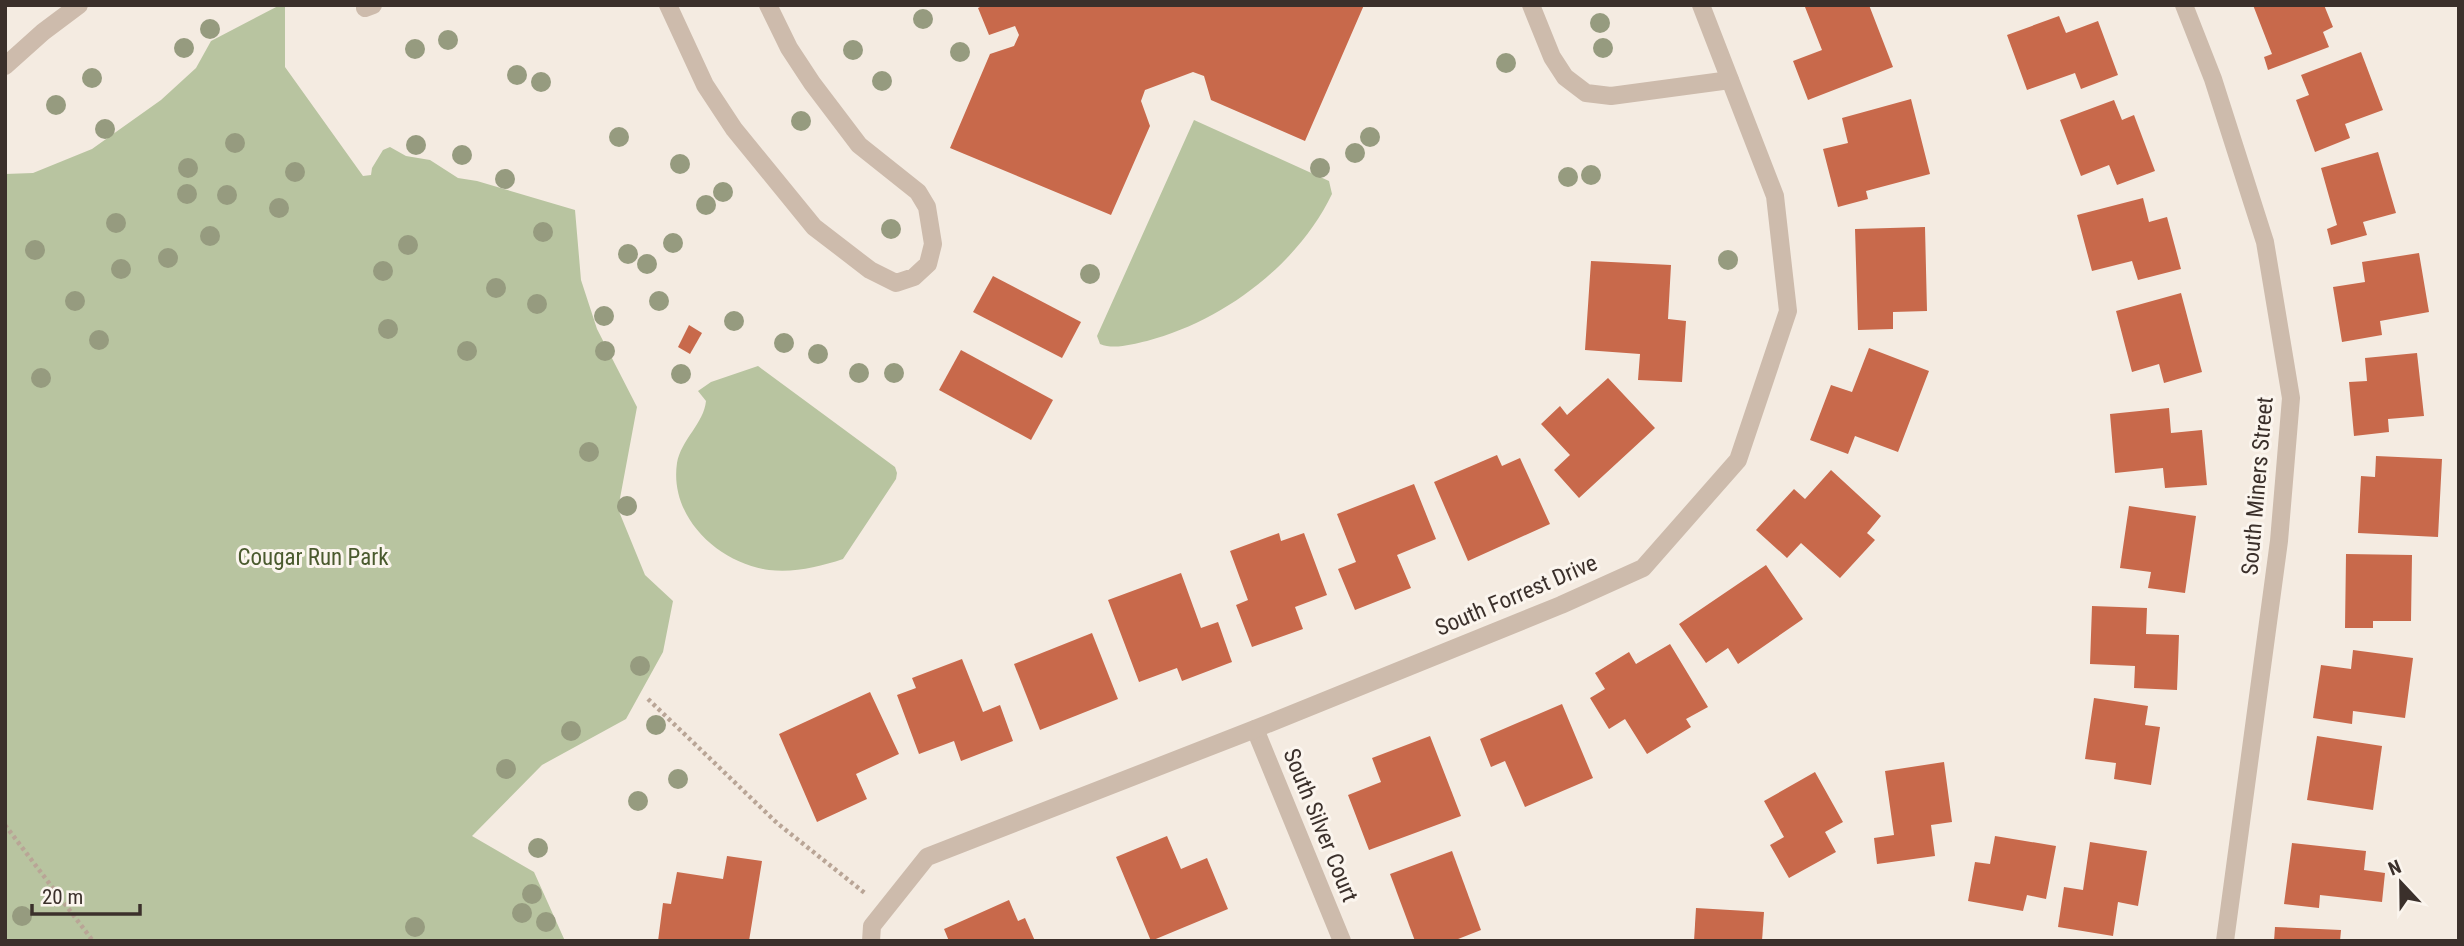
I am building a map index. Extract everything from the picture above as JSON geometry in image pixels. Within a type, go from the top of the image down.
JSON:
[{"type":"street","points":[[5,66],[79,5]]},
{"type":"street","points":[[667,5],[705,85],[734,128],[814,227],[870,270],[896,283],[914,277],[928,264],[933,244],[927,207],[918,192],[859,145],[789,48],[768,5]]},
{"type":"street","points":[[1531,5],[1552,57],[1565,77],[1586,93],[1611,96],[1730,80]]},
{"type":"street","name":"South Forrest Drive","points":[[871,941],[872,926],[927,857],[1255,729],[1561,605],[1643,568],[1738,460],[1788,311],[1775,196],[1701,5]]},
{"type":"street","name":"South Miners Street","points":[[2184,5],[2213,79],[2265,243],[2291,398],[2279,541],[2225,941]]},
{"type":"street","name":"South Silver Court","points":[[1255,729],[1342,941]]},
{"type":"path","points":[[648,699],[777,822],[884,909]]},
{"type":"path","points":[[5,825],[93,941]]},
{"type":"green space","name":"Cougar Run Park","points":[[280,5],[285,5],[285,67],[363,176],[371,175],[372,168],[383,150],[390,147],[406,156],[430,160],[458,178],[477,181],[575,210],[581,280],[597,329],[637,407],[618,509],[645,575],[673,601],[663,652],[626,719],[542,765],[472,836],[534,872],[565,941],[5,941],[5,174],[33,173],[92,149],[161,100],[196,68],[211,41]]},
{"type":"green space","points":[[1194,120],[1329,181],[1332,194],[1317,220],[1279,266],[1230,304],[1203,320],[1147,341],[1117,346],[1100,344],[1097,336]]},
{"type":"green space","points":[[758,366],[895,467],[896,479],[843,559],[788,571],[750,566],[715,547],[689,519],[681,502],[677,463],[704,409],[706,401],[698,391],[711,382]]},
{"type":"building","points":[[984,5],[1364,5],[1305,141],[1211,100],[1204,76],[1193,72],[1145,90],[1141,101],[1150,126],[1111,215],[950,148],[990,54],[1014,46],[1019,35],[1015,26],[989,35],[978,8]]},
{"type":"building","points":[[1869,5],[1893,67],[1808,100],[1793,61],[1822,50],[1805,7]]},
{"type":"building","points":[[2253,5],[2324,5],[2333,27],[2323,32],[2329,47],[2268,70],[2264,57],[2272,54]]},
{"type":"building","points":[[2059,16],[2066,33],[2098,21],[2118,75],[2081,89],[2075,73],[2027,90],[2007,35]]},
{"type":"building","points":[[2361,52],[2383,110],[2345,124],[2350,138],[2315,152],[2296,100],[2309,95],[2301,75]]},
{"type":"building","points":[[1911,99],[1930,174],[1866,191],[1868,199],[1838,207],[1823,149],[1848,143],[1842,118]]},
{"type":"building","points":[[2114,100],[2122,120],[2134,115],[2155,171],[2117,185],[2109,165],[2081,176],[2060,120]]},
{"type":"building","points":[[2378,152],[2396,213],[2363,222],[2367,235],[2331,245],[2327,229],[2337,225],[2321,168]]},
{"type":"building","points":[[2143,198],[2149,222],[2167,217],[2181,269],[2138,280],[2132,261],[2092,271],[2077,215]]},
{"type":"building","points":[[1925,227],[1927,311],[1893,312],[1893,329],[1858,330],[1855,229]]},
{"type":"building","points":[[2419,253],[2429,312],[2380,321],[2382,335],[2342,342],[2333,287],[2365,282],[2362,262]]},
{"type":"building","points":[[1591,261],[1671,265],[1668,319],[1686,321],[1682,382],[1638,380],[1640,354],[1585,350]]},
{"type":"building","points":[[993,276],[1081,322],[1062,358],[973,312]]},
{"type":"building","points":[[2181,293],[2202,372],[2164,383],[2159,364],[2132,372],[2116,311]]},
{"type":"building","points":[[689,325],[702,333],[690,354],[678,347]]},
{"type":"building","points":[[1869,348],[1929,371],[1898,452],[1855,436],[1848,454],[1810,440],[1831,385],[1852,392]]},
{"type":"building","points":[[961,350],[1053,400],[1031,440],[939,390]]},
{"type":"building","points":[[2417,353],[2424,416],[2388,419],[2389,432],[2354,436],[2349,382],[2367,381],[2365,358]]},
{"type":"building","points":[[1608,378],[1655,428],[1579,498],[1554,470],[1570,455],[1541,424],[1560,406],[1567,415]]},
{"type":"building","points":[[2169,408],[2171,433],[2202,430],[2207,485],[2165,488],[2163,468],[2115,473],[2110,414]]},
{"type":"building","points":[[1497,455],[1502,466],[1520,458],[1550,524],[1468,561],[1434,482]]},
{"type":"building","points":[[2376,456],[2442,459],[2438,537],[2358,533],[2361,476],[2375,477]]},
{"type":"building","points":[[1831,470],[1881,516],[1867,533],[1875,540],[1840,578],[1801,543],[1787,558],[1756,530],[1794,489],[1805,499]]},
{"type":"building","points":[[1414,484],[1436,539],[1397,555],[1411,588],[1355,610],[1338,569],[1356,562],[1337,514]]},
{"type":"building","points":[[2129,506],[2196,516],[2185,593],[2148,588],[2151,572],[2120,568]]},
{"type":"building","points":[[1279,533],[1281,541],[1304,533],[1327,595],[1295,607],[1303,629],[1252,647],[1236,605],[1248,600],[1230,551]]},
{"type":"building","points":[[2346,554],[2412,555],[2411,621],[2373,621],[2373,628],[2345,628]]},
{"type":"building","points":[[1766,565],[1803,619],[1738,664],[1728,648],[1706,663],[1679,624]]},
{"type":"building","points":[[1181,573],[1201,628],[1218,622],[1232,662],[1182,681],[1177,668],[1139,682],[1108,600]]},
{"type":"building","points":[[2092,606],[2147,608],[2146,634],[2179,635],[2177,690],[2134,688],[2135,666],[2090,664]]},
{"type":"building","points":[[1092,633],[1118,699],[1040,730],[1014,664]]},
{"type":"building","points":[[1670,644],[1708,707],[1686,719],[1691,727],[1647,754],[1625,719],[1609,729],[1590,698],[1605,689],[1595,673],[1629,652],[1636,664]]},
{"type":"building","points":[[2353,650],[2413,658],[2405,718],[2353,711],[2352,724],[2313,718],[2321,665],[2351,669]]},
{"type":"building","points":[[962,659],[983,712],[1000,705],[1013,741],[961,761],[954,741],[919,754],[897,695],[916,688],[912,678]]},
{"type":"building","points":[[870,692],[899,754],[856,774],[867,799],[817,822],[779,734]]},
{"type":"building","points":[[2094,698],[2148,706],[2145,725],[2160,727],[2151,785],[2114,779],[2116,763],[2085,759]]},
{"type":"building","points":[[1562,704],[1593,778],[1525,807],[1505,761],[1491,767],[1480,739]]},
{"type":"building","points":[[1430,736],[1461,816],[1369,850],[1348,795],[1381,782],[1372,758]]},
{"type":"building","points":[[2317,736],[2382,746],[2373,810],[2307,800]]},
{"type":"building","points":[[1944,762],[1952,822],[1931,825],[1935,856],[1877,864],[1874,838],[1894,835],[1885,771]]},
{"type":"building","points":[[1815,772],[1843,822],[1825,832],[1836,852],[1789,878],[1770,845],[1784,837],[1764,801]]},
{"type":"building","points":[[1167,836],[1181,869],[1207,858],[1228,909],[1151,941],[1116,857]]},
{"type":"building","points":[[1995,836],[2056,846],[2046,899],[2027,895],[2023,911],[1968,901],[1975,862],[1990,864]]},
{"type":"building","points":[[2090,842],[2147,851],[2138,906],[2118,902],[2113,936],[2058,927],[2064,887],[2083,890]]},
{"type":"building","points":[[2292,843],[2366,851],[2364,870],[2385,873],[2382,902],[2320,895],[2319,908],[2284,904]]},
{"type":"building","points":[[1452,851],[1481,930],[1453,941],[1415,941],[1390,874]]},
{"type":"building","points":[[727,856],[762,861],[749,941],[658,941],[663,903],[671,904],[677,872],[723,879]]},
{"type":"building","points":[[1009,900],[1018,921],[1025,918],[1035,941],[949,941],[944,929]]},
{"type":"building","points":[[1696,908],[1764,912],[1762,941],[1694,941]]},
{"type":"building","points":[[2275,927],[2341,930],[2340,941],[2274,941]]}]
